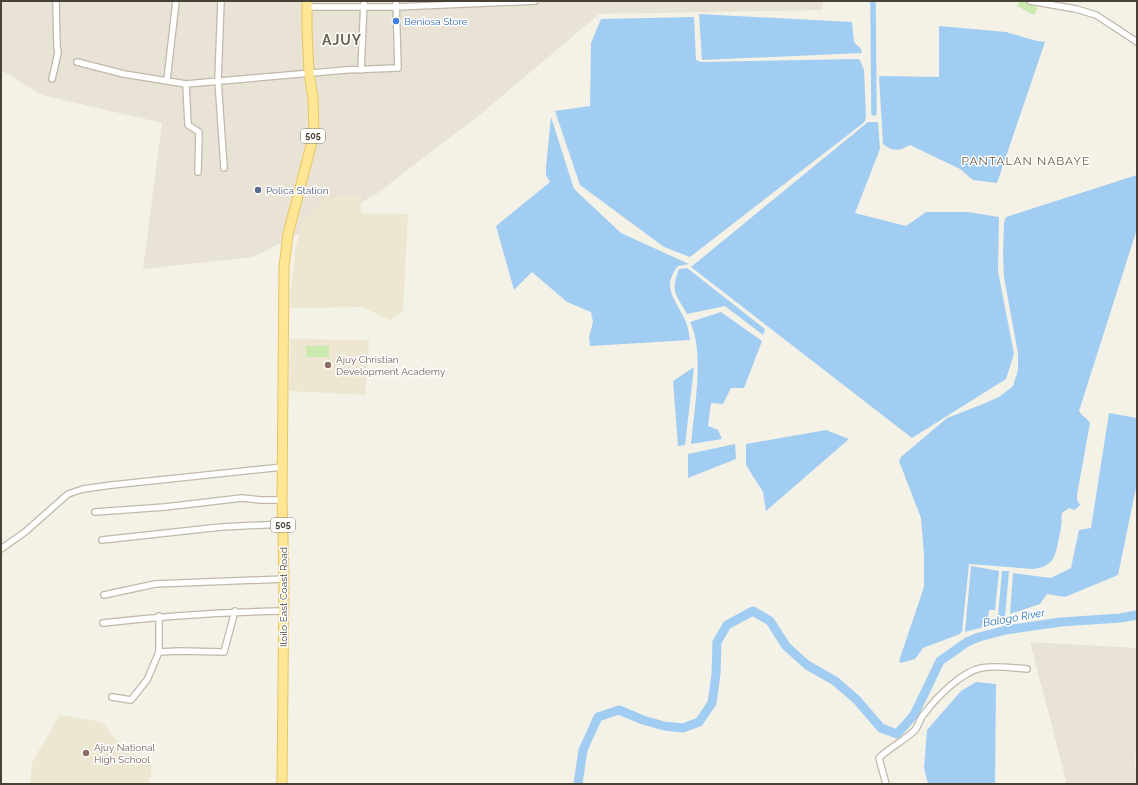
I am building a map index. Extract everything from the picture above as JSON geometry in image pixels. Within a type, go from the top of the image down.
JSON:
[{"type":"main road","name":"505","points":[[307,4],[309,73]]},
{"type":"main road","name":"Iloilo East Coast Road","points":[[282,784],[284,579],[282,500],[284,267],[288,234],[314,134],[313,98],[309,73]]},
{"type":"street","points":[[52,79],[58,53],[56,47],[56,1]]},
{"type":"street","points":[[167,80],[176,1]]},
{"type":"street","points":[[221,1],[218,80],[224,168]]},
{"type":"street","points":[[307,4],[536,1]]},
{"type":"street","points":[[1030,1],[1076,9],[1096,15],[1137,42]]},
{"type":"street","points":[[361,70],[364,4]]},
{"type":"street","points":[[77,62],[124,74],[186,84],[309,73],[398,68],[396,4]]},
{"type":"street","points":[[186,84],[188,125],[199,132],[198,172]]},
{"type":"street","points":[[1,549],[25,532],[68,494],[83,489],[112,484],[283,468]]},
{"type":"street","points":[[95,512],[165,507],[242,498],[282,500]]},
{"type":"street","points":[[102,540],[221,527],[283,524]]},
{"type":"street","points":[[104,595],[155,584],[284,579]]},
{"type":"street","points":[[103,623],[159,616],[283,610]]},
{"type":"street","points":[[160,652],[224,652],[235,612]]},
{"type":"street","points":[[112,697],[131,700],[147,680],[160,652],[159,616]]},
{"type":"street","points":[[886,784],[879,758],[916,729],[923,714],[953,684],[966,674],[980,668],[1000,666],[1027,669]]},
{"type":"shaded area","points":[[1,1],[823,1],[822,10],[599,14],[482,113],[375,195],[253,257],[143,269],[162,123],[42,95],[1,70]]},
{"type":"shaded area","points":[[361,195],[361,213],[408,214],[403,311],[390,320],[362,307],[289,308],[295,251],[302,223],[326,199]]},
{"type":"shaded area","name":"Ajuy Christian Development Academy","points":[[290,339],[369,340],[365,395],[289,391]]},
{"type":"shaded area","points":[[1030,642],[1137,648],[1137,728],[1135,768],[1137,784],[1067,784]]},
{"type":"shaded area","name":"Ajuy National High School","points":[[60,715],[102,722],[120,744],[151,764],[151,777],[147,784],[30,784],[32,762]]},
{"type":"green space","points":[[1020,1],[1026,1],[1038,8],[1034,15],[1017,6]]},
{"type":"green space","points":[[306,346],[329,346],[329,357],[306,357]]},
{"type":"water","points":[[699,14],[852,22],[854,42],[861,49],[862,53],[702,60]]},
{"type":"water","points":[[694,17],[696,60],[701,62],[860,60],[864,70],[866,116],[865,121],[862,124],[690,257],[664,247],[580,185],[555,111],[590,106],[591,43],[601,19]]},
{"type":"water","points":[[939,26],[1006,32],[1045,42],[997,183],[973,180],[960,169],[910,145],[896,150],[886,147],[883,144],[879,77],[939,77]]},
{"type":"water","points":[[551,117],[574,189],[621,233],[689,264],[678,266],[670,281],[670,288],[686,322],[690,340],[590,346],[589,337],[593,322],[591,312],[567,302],[532,272],[514,290],[496,226],[550,182],[546,175],[546,167]]},
{"type":"water","points":[[868,122],[878,122],[880,149],[855,213],[906,226],[926,212],[968,212],[999,217],[998,271],[1014,354],[1006,379],[912,438],[691,267]]},
{"type":"water","points":[[1137,175],[1137,229],[1079,411],[1090,423],[1077,495],[1077,500],[1080,505],[1074,510],[1069,508],[1062,513],[1061,530],[1056,553],[1052,561],[1048,564],[1033,569],[969,564],[962,631],[960,634],[923,648],[915,659],[901,663],[899,661],[924,587],[924,554],[921,518],[899,461],[901,457],[947,418],[999,397],[1013,386],[1018,370],[1018,354],[1004,277],[1004,222],[1006,217]]},
{"type":"water","points":[[687,268],[765,329],[763,335],[725,306],[687,314],[677,297],[675,283],[679,269]]},
{"type":"water","points":[[721,312],[762,341],[744,388],[731,388],[723,404],[711,403],[708,426],[718,430],[722,439],[691,444],[698,365],[697,349],[690,322]]},
{"type":"water","points":[[694,367],[685,445],[678,446],[673,381]]},
{"type":"water","points":[[1109,413],[1137,418],[1137,483],[1118,575],[1065,597],[1047,594],[1040,604],[1010,614],[1013,573],[1051,578],[1071,568],[1079,530],[1091,528]]},
{"type":"water","points":[[826,430],[849,439],[766,511],[763,492],[746,465],[746,444]]},
{"type":"water","points":[[735,444],[736,459],[688,478],[688,454]]},
{"type":"water","points":[[971,566],[999,571],[995,610],[989,610],[988,618],[992,619],[991,625],[965,632]]},
{"type":"water","points":[[1002,571],[1009,571],[1005,617],[998,616]]},
{"type":"water","points":[[976,682],[996,684],[995,784],[928,784],[924,768],[927,730],[961,691]]},
{"type":"waterway","points":[[873,1],[874,113]]},
{"type":"waterway","name":"Balogo River","points":[[578,784],[583,750],[598,717],[619,710],[643,720],[664,726],[683,728],[699,722],[712,703],[716,674],[717,642],[727,625],[753,611],[770,621],[786,646],[807,665],[835,681],[857,700],[881,728],[897,734],[914,715],[940,661],[967,642],[979,637],[1006,630],[1061,622],[1120,618],[1137,615]]},
{"type":"place","name":"Beniosa Store","points":[[396,21]]},
{"type":"place","name":"Polica Station","points":[[258,190]]},
{"type":"place","name":"Ajuy Christian Development Academy","points":[[328,365]]},
{"type":"place","name":"Ajuy National High School","points":[[86,753]]},
{"type":"district","name":"AJUY","points":[[342,40]]},
{"type":"district","name":"PANTALAN NABAYE","points":[[1026,161]]}]
